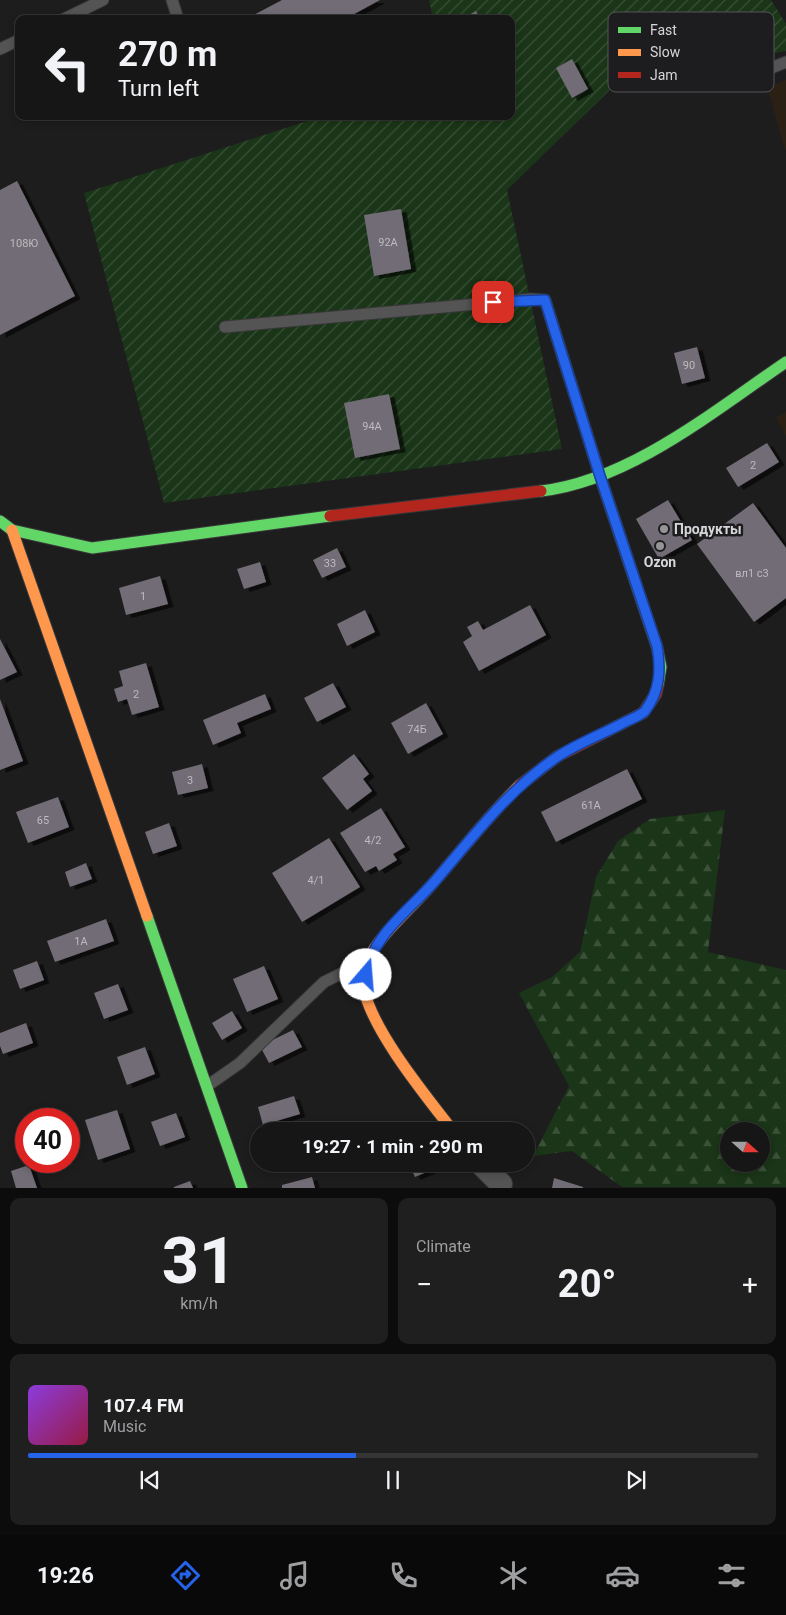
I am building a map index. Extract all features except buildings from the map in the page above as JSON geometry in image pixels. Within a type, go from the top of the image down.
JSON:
[{"type":"street","points":[[0,522],[12,530],[92,548],[377,510],[557,490],[600,476],[673,440],[786,362]]},
{"type":"street","points":[[446,1122],[423,1092],[380,1028],[364,989],[368,960],[388,932],[434,883],[479,827],[519,786],[558,756],[643,713],[656,694],[661,667],[657,646],[600,476]]},
{"type":"street","points":[[12,530],[242,1188]]},
{"type":"street","points":[[490,1172],[506,1186]]},
{"type":"lane","points":[[72,15],[103,0]]},
{"type":"lane","points":[[172,0],[177,15]]},
{"type":"lane","points":[[0,49],[15,42]]},
{"type":"lane","points":[[774,67],[786,62]]},
{"type":"lane","points":[[225,327],[531,299],[545,300],[600,476]]},
{"type":"lane","points":[[207,1086],[240,1063],[324,982],[368,960]]},
{"type":"shaded area","points":[[786,80],[786,152],[768,92],[774,92],[774,84]]},
{"type":"shaded area","points":[[786,412],[786,436],[776,418]]},
{"type":"green space","points":[[429,0],[771,0],[786,24],[786,51],[774,53],[774,12],[608,12],[608,92],[507,190],[562,449],[164,503],[84,193],[311,120],[515,120],[515,15],[432,15]]},
{"type":"green space","points":[[725,810],[708,952],[786,970],[786,1187],[622,1187],[572,1151],[535,1156],[535,1152],[569,1086],[519,993],[552,977],[580,952],[596,877],[618,841],[650,819]]},
{"type":"traffic: fast","points":[[541,491],[574,485],[606,474],[638,459],[700,422],[786,362]]},
{"type":"traffic: fast","points":[[600,476],[657,647],[661,667],[658,685]]},
{"type":"traffic: fast","points":[[0,521],[12,530],[92,548],[330,516]]},
{"type":"traffic: fast","points":[[147,916],[242,1188]]},
{"type":"traffic: slow","points":[[12,530],[147,916]]},
{"type":"traffic: slow","points":[[446,1122],[402,1064],[378,1025],[364,990],[365,971],[368,960],[380,941],[520,785]]},
{"type":"traffic: jam","points":[[330,516],[541,491]]},
{"type":"traffic: jam","points":[[520,785],[558,756],[643,713],[656,694],[658,685]]},
{"type":"place","name":"Продукты","points":[[664,529]]},
{"type":"place","name":"Ozon","points":[[660,546]]},
{"type":"route","points":[[366,975],[368,960],[388,932],[434,883],[479,827],[519,786],[558,756],[643,713],[656,694],[661,667],[657,646],[600,476],[545,300],[531,299],[493,302]]}]
